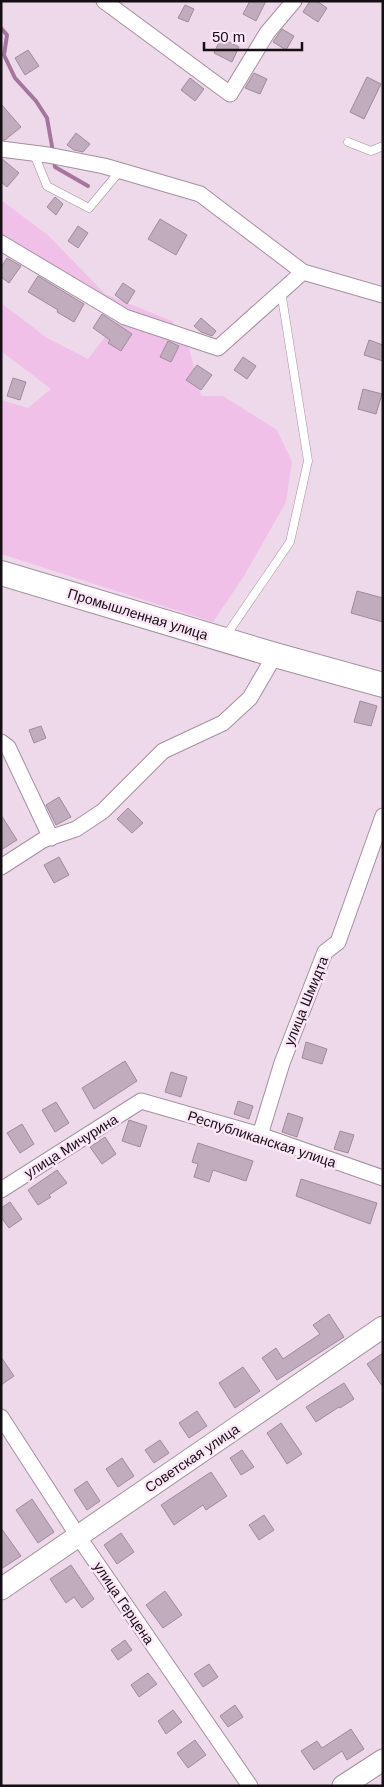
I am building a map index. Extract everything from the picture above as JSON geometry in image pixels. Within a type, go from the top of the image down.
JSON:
[{"type":"main road","name":"Промышленная улица","points":[[1,573],[275,655],[383,685]]},
{"type":"street","points":[[104,1],[230,94],[267,33],[294,1]]},
{"type":"street","points":[[1,149],[46,155],[120,171],[200,194],[303,272],[383,295]]},
{"type":"street","points":[[1,243],[125,317],[218,348],[303,272]]},
{"type":"street","points":[[1,867],[44,840],[76,829],[103,811],[163,751],[223,723],[250,698],[275,655]]},
{"type":"street","points":[[5,745],[51,838]]},
{"type":"street","name":"улица Шмидта","points":[[260,1135],[282,1063],[325,952],[338,942],[383,816]]},
{"type":"street","name":"Республиканская улица","points":[[141,1101],[260,1135],[383,1178]]},
{"type":"street","name":"улица Мичурина","points":[[1,1190],[141,1101]]},
{"type":"street","name":"Советская улица","points":[[1,1589],[383,1327]]},
{"type":"street","name":"улица Герцена","points":[[1,1418],[78,1536],[250,1786]]},
{"type":"street","points":[[343,1786],[383,1760]]},
{"type":"lane","points":[[348,142],[371,151],[383,146]]},
{"type":"lane","points":[[46,155],[47,186],[90,208],[120,171]]},
{"type":"lane","points":[[224,639],[290,542],[308,461],[281,291]]},
{"type":"shaded area","points":[[1,200],[49,236],[105,294],[172,321],[189,348],[201,396],[223,396],[277,430],[292,462],[286,502],[244,576],[213,622],[1,554],[1,400],[28,408],[51,389],[1,351],[1,303],[47,338],[88,359],[121,316],[1,240]]},
{"type":"building","points":[[250,1],[266,1],[256,21],[243,14]]},
{"type":"building","points":[[310,1],[317,1],[327,8],[318,22],[303,12]]},
{"type":"building","points":[[185,5],[194,9],[188,22],[178,18]]},
{"type":"building","points":[[282,29],[294,36],[286,50],[273,42]]},
{"type":"building","points":[[221,38],[239,47],[232,62],[214,53]]},
{"type":"building","points":[[28,50],[39,66],[25,75],[15,58]]},
{"type":"building","points":[[254,73],[267,79],[260,94],[245,88]]},
{"type":"building","points":[[367,77],[381,84],[364,119],[350,112]]},
{"type":"building","points":[[190,78],[204,89],[195,101],[181,90]]},
{"type":"building","points":[[1,104],[21,127],[5,140],[1,140]]},
{"type":"building","points":[[76,133],[90,144],[83,152],[74,150],[67,145]]},
{"type":"building","points":[[1,158],[19,173],[7,187],[1,182]]},
{"type":"building","points":[[55,197],[63,204],[56,215],[47,207]]},
{"type":"building","points":[[160,219],[187,235],[176,255],[148,239]]},
{"type":"building","points":[[78,226],[88,233],[78,248],[68,241]]},
{"type":"building","points":[[7,258],[21,266],[9,283],[1,277],[1,267]]},
{"type":"building","points":[[38,276],[84,304],[74,322],[28,292]]},
{"type":"building","points":[[123,283],[135,291],[127,304],[115,295]]},
{"type":"building","points":[[102,314],[132,334],[121,351],[108,343],[110,340],[93,328]]},
{"type":"building","points":[[201,318],[216,331],[212,336],[201,332],[194,326]]},
{"type":"building","points":[[369,340],[383,345],[383,361],[364,355]]},
{"type":"building","points":[[168,341],[179,346],[171,362],[160,357]]},
{"type":"building","points":[[243,357],[256,366],[247,379],[234,370]]},
{"type":"building","points":[[197,365],[212,375],[201,390],[186,380]]},
{"type":"building","points":[[13,378],[26,382],[20,400],[7,396]]},
{"type":"building","points":[[363,389],[382,394],[376,414],[358,409]]},
{"type":"building","points":[[357,591],[383,598],[383,622],[351,613]]},
{"type":"building","points":[[360,701],[377,706],[371,726],[354,722]]},
{"type":"building","points":[[41,726],[46,738],[34,743],[29,730]]},
{"type":"building","points":[[59,797],[71,817],[56,825],[46,805]]},
{"type":"building","points":[[128,808],[143,823],[132,833],[117,819]]},
{"type":"building","points":[[1,815],[17,840],[1,850]]},
{"type":"building","points":[[59,857],[69,875],[54,883],[44,865]]},
{"type":"building","points":[[306,1042],[327,1049],[322,1064],[302,1058]]},
{"type":"building","points":[[125,1061],[137,1081],[94,1109],[82,1088]]},
{"type":"building","points":[[171,1072],[187,1077],[181,1097],[165,1092]]},
{"type":"building","points":[[238,1101],[253,1106],[249,1119],[234,1114]]},
{"type":"building","points":[[56,1102],[69,1123],[55,1132],[42,1110]]},
{"type":"building","points":[[288,1113],[303,1118],[297,1137],[282,1132]]},
{"type":"building","points":[[129,1120],[147,1126],[140,1147],[122,1141]]},
{"type":"building","points":[[22,1124],[34,1144],[20,1153],[7,1133]]},
{"type":"building","points":[[340,1131],[354,1135],[348,1153],[334,1149]]},
{"type":"building","points":[[105,1137],[116,1154],[102,1164],[90,1147]]},
{"type":"building","points":[[198,1143],[253,1161],[246,1181],[213,1170],[209,1182],[194,1177],[198,1164],[192,1162]]},
{"type":"building","points":[[57,1170],[67,1183],[38,1205],[28,1190]]},
{"type":"building","points":[[301,1179],[377,1203],[370,1224],[296,1196]]},
{"type":"building","points":[[10,1202],[22,1219],[9,1228],[1,1217],[1,1208]]},
{"type":"building","points":[[329,1314],[344,1337],[277,1380],[262,1358],[276,1348],[283,1359],[320,1334],[313,1325]]},
{"type":"building","points":[[383,1353],[383,1387],[367,1364]]},
{"type":"building","points":[[1,1357],[14,1376],[1,1385]]},
{"type":"building","points":[[243,1367],[260,1391],[235,1408],[219,1383]]},
{"type":"building","points":[[344,1383],[354,1399],[316,1422],[306,1407]]},
{"type":"building","points":[[197,1411],[207,1426],[189,1438],[179,1423]]},
{"type":"building","points":[[281,1423],[302,1454],[287,1464],[267,1433]]},
{"type":"building","points":[[160,1440],[169,1453],[154,1463],[145,1450]]},
{"type":"building","points":[[242,1450],[254,1467],[241,1475],[230,1458]]},
{"type":"building","points":[[122,1458],[134,1476],[118,1487],[106,1469]]},
{"type":"building","points":[[211,1472],[227,1496],[206,1510],[203,1505],[174,1525],[161,1505]]},
{"type":"building","points":[[87,1481],[100,1501],[87,1510],[74,1490]]},
{"type":"building","points":[[32,1499],[54,1532],[38,1543],[16,1510]]},
{"type":"building","points":[[264,1515],[274,1530],[259,1540],[249,1525]]},
{"type":"building","points":[[1,1528],[21,1556],[1,1569]]},
{"type":"building","points":[[121,1533],[134,1552],[117,1564],[104,1545]]},
{"type":"building","points":[[71,1565],[94,1599],[82,1608],[74,1597],[66,1603],[50,1579]]},
{"type":"building","points":[[165,1591],[182,1615],[163,1628],[146,1605]]},
{"type":"building","points":[[125,1640],[132,1650],[118,1660],[111,1650]]},
{"type":"building","points":[[209,1664],[218,1677],[203,1687],[194,1674]]},
{"type":"building","points":[[148,1673],[157,1684],[139,1697],[131,1685]]},
{"type":"building","points":[[235,1705],[243,1717],[228,1727],[220,1716]]},
{"type":"building","points":[[173,1710],[182,1722],[166,1734],[158,1721]]},
{"type":"building","points":[[351,1729],[364,1749],[347,1760],[342,1751],[314,1770],[301,1751],[317,1741],[322,1748]]},
{"type":"building","points":[[195,1740],[206,1755],[188,1768],[177,1753]]},
{"type":"waterway","points":[[1,28],[7,35],[4,55],[15,78],[36,101],[47,118],[53,152]]},
{"type":"waterway","points":[[54,159],[55,167],[88,186]]}]
